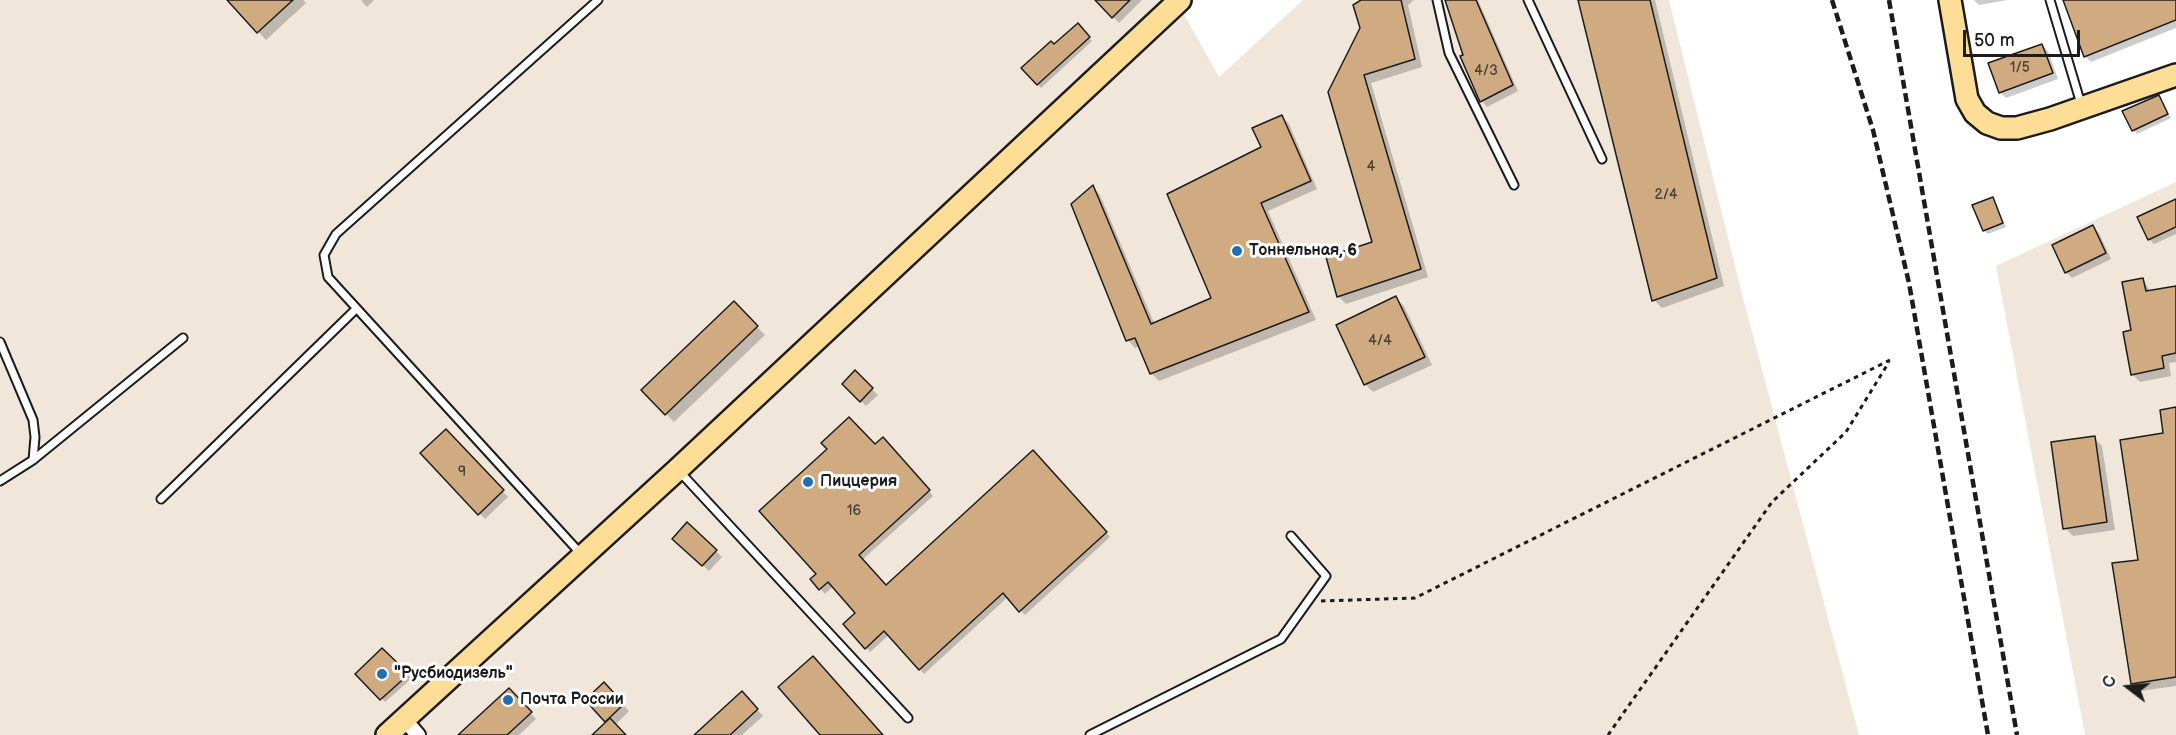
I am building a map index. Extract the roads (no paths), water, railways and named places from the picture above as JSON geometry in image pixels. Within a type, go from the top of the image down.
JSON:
[{"type":"main road","points":[[387,735],[582,554],[677,470],[1180,0]]},
{"type":"main road","points":[[1950,0],[1966,99],[1975,113],[1987,123],[2001,128],[2017,128],[2050,119],[2176,75]]},
{"type":"street","points":[[404,719],[418,735]]},
{"type":"lane","points":[[582,554],[328,277],[324,255],[336,234],[597,0]]},
{"type":"lane","points":[[1437,0],[1449,53],[1514,185]]},
{"type":"lane","points":[[1528,0],[1602,159]]},
{"type":"lane","points":[[2050,0],[2082,109]]},
{"type":"lane","points":[[162,499],[356,309]]},
{"type":"lane","points":[[0,481],[33,460],[183,338]]},
{"type":"lane","points":[[0,342],[33,420],[35,437],[33,460]]},
{"type":"lane","points":[[677,470],[908,718]]},
{"type":"lane","points":[[1090,735],[1281,639],[1326,576],[1291,536]]},
{"type":"railway","points":[[1832,0],[1873,130],[1909,283],[1988,735]]},
{"type":"railway","points":[[1889,0],[2017,735]]},
{"type":"place","name":"Тоннельная, 6","points":[[1237,251]]},
{"type":"place","name":"Пиццерия","points":[[808,482]]},
{"type":"place","name":"\"Русбиодизель\"","points":[[382,674]]},
{"type":"place","name":"Почта России","points":[[508,700]]}]
